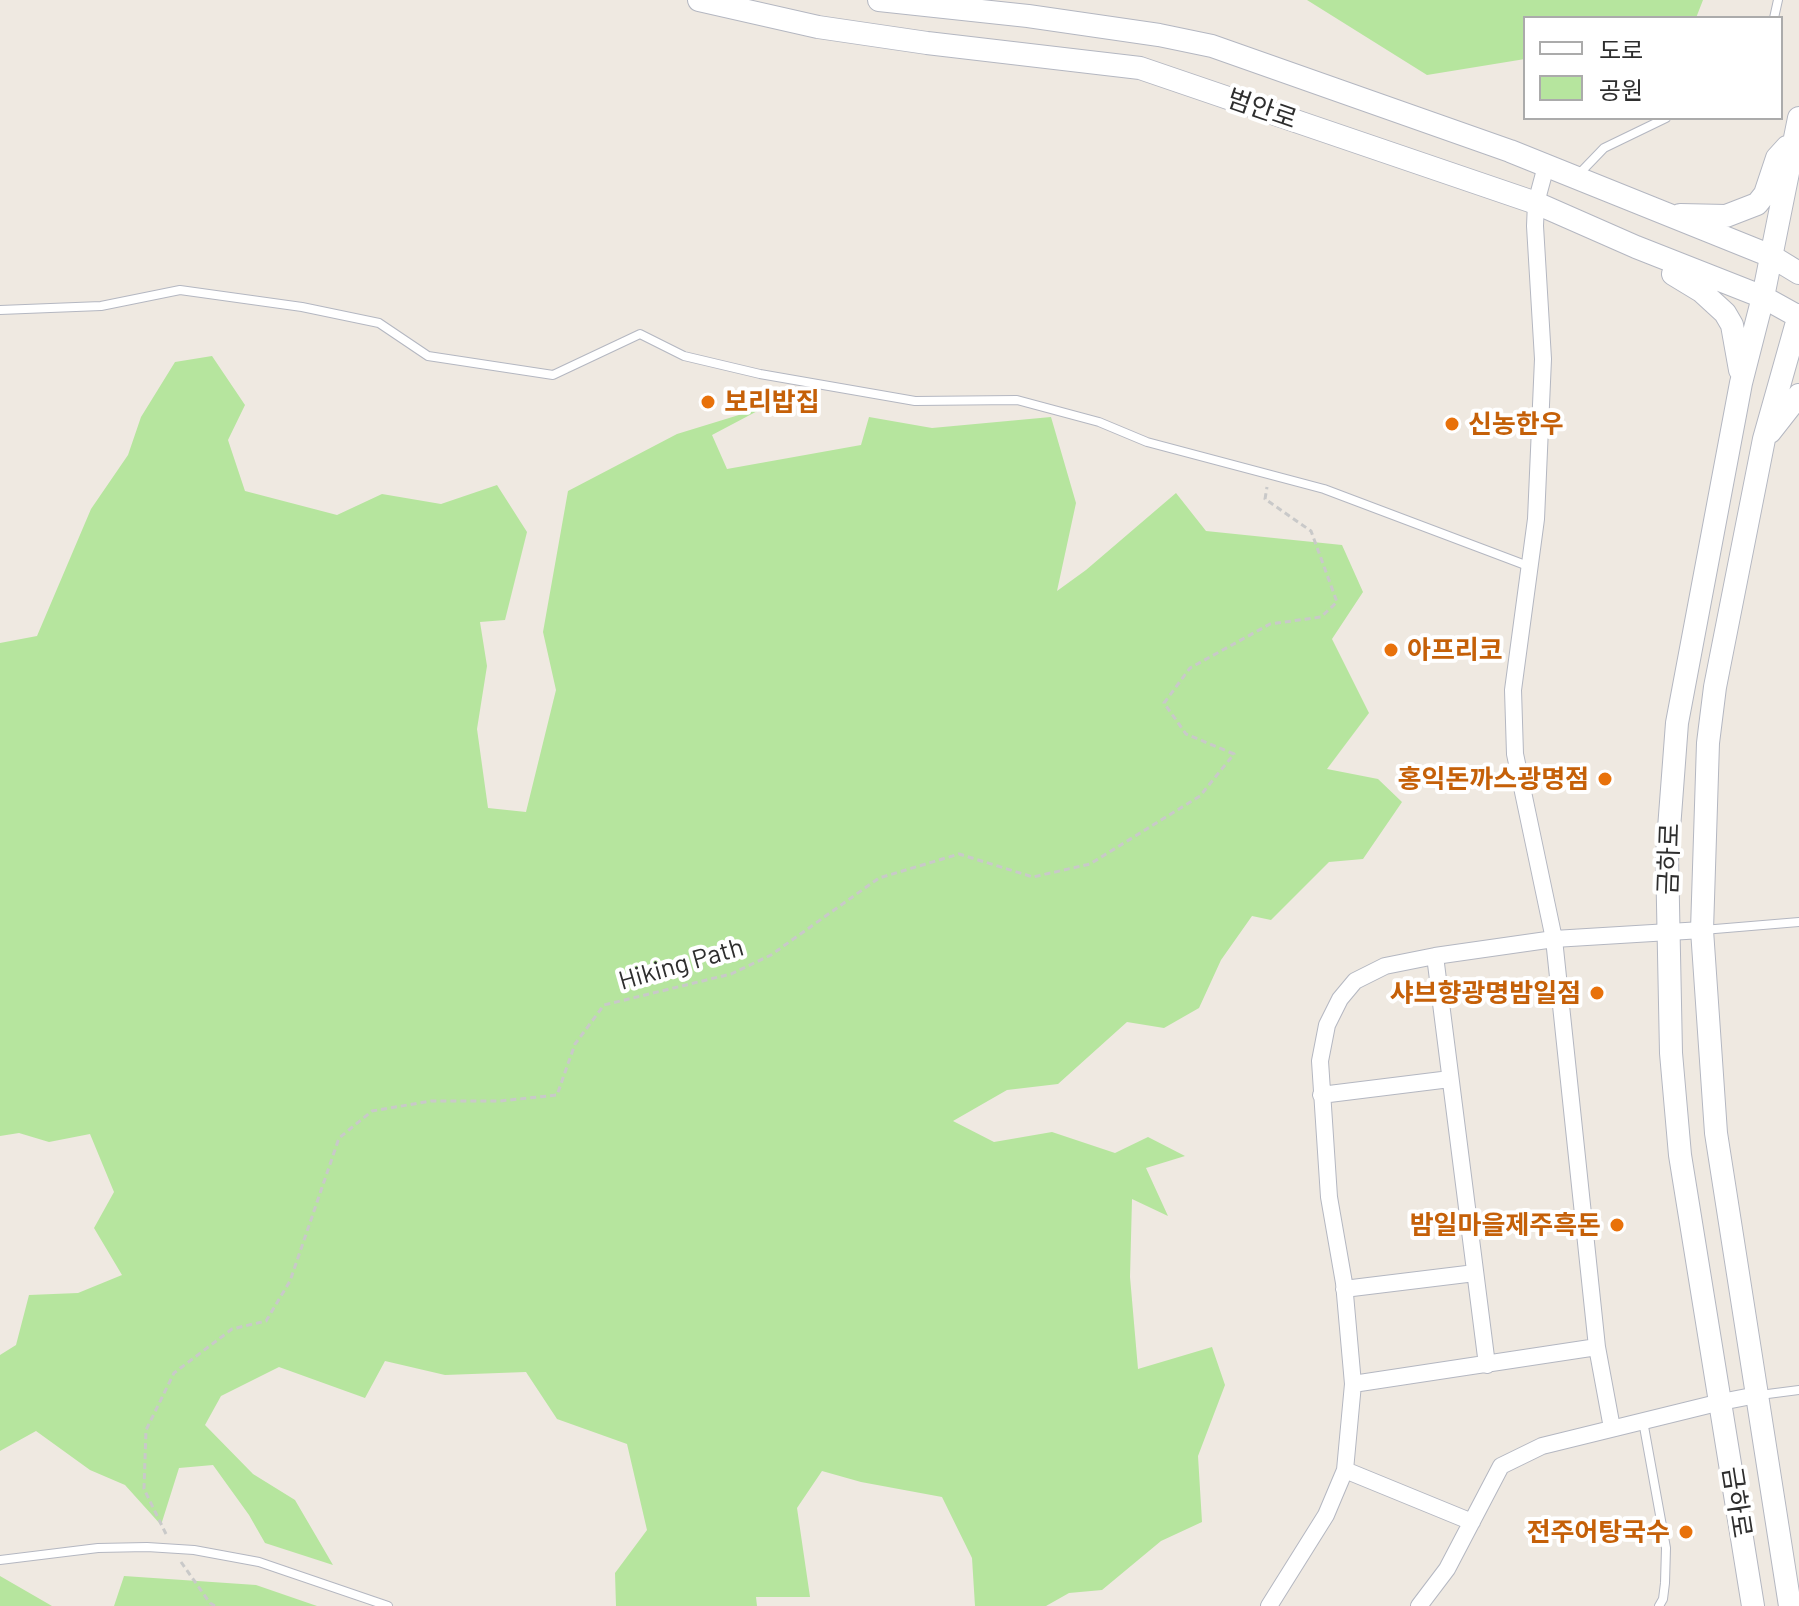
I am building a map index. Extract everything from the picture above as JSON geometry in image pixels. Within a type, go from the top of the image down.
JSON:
[{"type":"main road","name":"범안로","points":[[699,0],[818,27],[1140,68],[1536,203],[1763,297],[1799,316]]},
{"type":"main road","name":"범안로","points":[[879,0],[1028,16],[1212,46],[1546,166],[1771,256],[1799,273]]},
{"type":"main road","points":[[1668,215],[1726,216],[1757,204],[1765,194],[1777,158],[1798,127]]},
{"type":"main road","name":"금하로","points":[[1753,1606],[1680,1155],[1671,1053],[1667,855],[1677,723],[1741,383],[1763,297],[1798,127]]},
{"type":"main road","points":[[1636,247],[1701,291],[1725,313],[1735,336],[1741,383]]},
{"type":"main road","name":"금하로","points":[[1790,1606],[1716,1133],[1702,930],[1708,743],[1715,687],[1764,439],[1799,316]]},
{"type":"main road","points":[[1764,439],[1799,395]]},
{"type":"street","points":[[1546,166],[1536,203],[1543,359],[1536,519],[1513,690],[1515,754],[1554,939],[1597,1347],[1612,1428]]},
{"type":"street","points":[[1269,1606],[1326,1515],[1345,1470],[1353,1384],[1344,1289],[1329,1197],[1320,1061],[1327,1025],[1340,999],[1355,981],[1385,966],[1435,956],[1554,939],[1702,930]]},
{"type":"street","points":[[1435,956],[1487,1365]]},
{"type":"street","points":[[1321,1095],[1450,1079]]},
{"type":"street","points":[[1344,1289],[1475,1273]]},
{"type":"street","points":[[1353,1384],[1597,1347]]},
{"type":"street","points":[[1419,1606],[1447,1569],[1501,1466],[1542,1446],[1757,1395]]},
{"type":"street","points":[[1345,1470],[1472,1522]]},
{"type":"lane","points":[[1575,178],[1604,148],[1662,120]]},
{"type":"lane","points":[[0,310],[101,306],[180,290],[302,307],[379,323],[428,356],[553,375],[640,334],[684,356],[775,377],[915,401],[1017,400],[1099,422],[1147,442],[1324,489],[1528,566]]},
{"type":"lane","points":[[1702,930],[1799,922]]},
{"type":"lane","points":[[1757,1395],[1799,1390]]},
{"type":"lane","points":[[1643,1420],[1666,1548],[1665,1583],[1659,1606]]},
{"type":"lane","points":[[0,1560],[98,1548],[173,1548],[259,1562],[388,1606]]},
{"type":"path","name":"Hiking Path","points":[[215,1606],[173,1548],[144,1489],[146,1430],[174,1373],[232,1329],[266,1321],[290,1281],[339,1138],[372,1111],[431,1101],[500,1101],[557,1095],[575,1044],[604,1005],[731,974],[771,955],[879,878],[959,854],[1033,877],[1090,864],[1200,796],[1234,754],[1186,734],[1164,703],[1190,668],[1270,624],[1321,617],[1337,602],[1311,531],[1265,499],[1270,474]]},
{"type":"green space","points":[[1307,0],[1703,0],[1697,16],[1523,16],[1523,59],[1427,75]]},
{"type":"green space","points":[[212,356],[245,405],[228,440],[245,491],[337,515],[382,494],[441,504],[497,485],[527,532],[505,620],[480,622],[487,666],[477,729],[488,808],[526,812],[556,690],[543,632],[568,491],[677,434],[765,407],[712,435],[727,469],[861,445],[869,417],[932,428],[1051,417],[1076,503],[1057,591],[1176,493],[1206,531],[1342,545],[1363,592],[1332,639],[1369,713],[1327,769],[1378,779],[1402,802],[1363,859],[1329,862],[1271,920],[1252,916],[1221,960],[1199,1008],[1164,1028],[1127,1022],[1058,1084],[1007,1090],[953,1121],[994,1142],[1052,1132],[1115,1153],[1148,1137],[1185,1156],[1146,1168],[1168,1216],[1132,1199],[1130,1277],[1138,1369],[1212,1347],[1225,1385],[1198,1456],[1202,1522],[1161,1541],[1102,1590],[1069,1593],[1046,1606],[975,1606],[972,1558],[942,1497],[861,1482],[822,1471],[797,1508],[810,1597],[756,1597],[757,1606],[616,1606],[615,1573],[647,1530],[627,1444],[557,1419],[526,1372],[445,1375],[385,1361],[365,1398],[279,1367],[221,1396],[205,1425],[253,1474],[295,1500],[333,1565],[265,1543],[213,1465],[179,1468],[161,1525],[125,1485],[90,1470],[36,1431],[0,1451],[0,1355],[16,1345],[29,1295],[78,1293],[122,1275],[94,1228],[114,1192],[90,1134],[49,1142],[19,1133],[0,1136],[0,643],[37,636],[91,509],[128,455],[141,417],[175,362]]},
{"type":"green space","points":[[0,1576],[52,1606],[0,1606]]},
{"type":"green space","points":[[124,1576],[256,1585],[317,1606],[114,1606]]},
{"type":"place","name":"보리밥집","points":[[708,402]]},
{"type":"place","name":"신농한우","points":[[1452,424]]},
{"type":"place","name":"아프리코","points":[[1391,650]]},
{"type":"place","name":"홍익돈까스광명점","points":[[1605,779]]},
{"type":"place","name":"샤브향광명밤일점","points":[[1597,993]]},
{"type":"place","name":"밤일마을제주흑돈","points":[[1617,1225]]},
{"type":"place","name":"전주어탕국수","points":[[1686,1532]]}]
